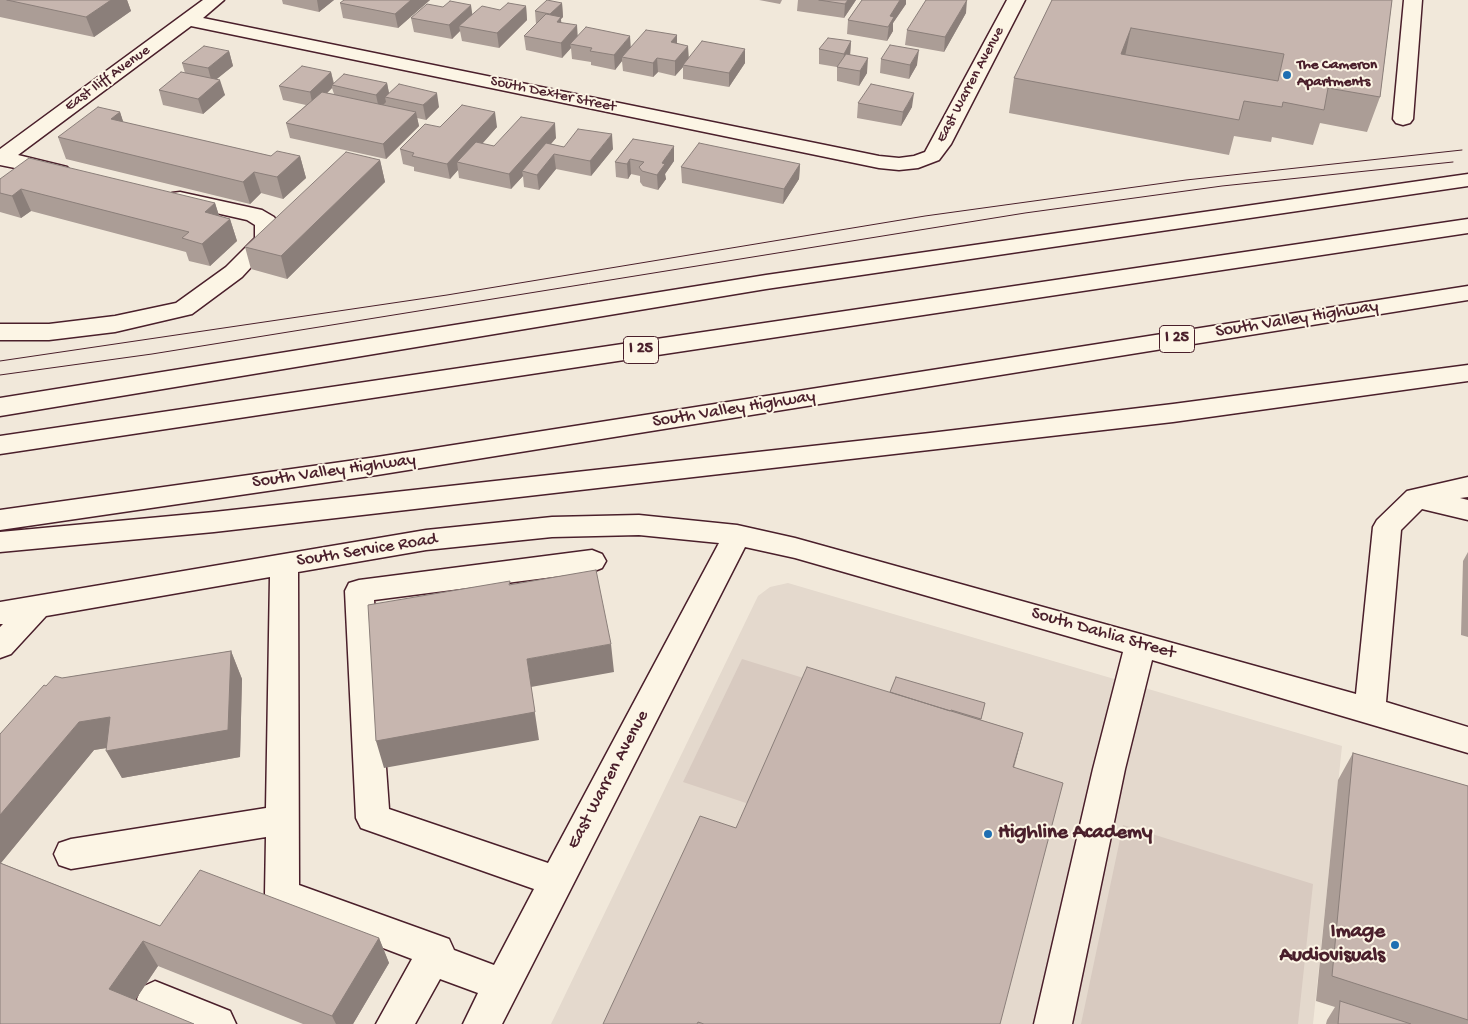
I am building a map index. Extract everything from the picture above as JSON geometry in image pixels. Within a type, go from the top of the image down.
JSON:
[{"type":"main road","name":"East Iliff Avenue","points":[[1,158],[216,0]]},
{"type":"main road","name":"East Warren Avenue","points":[[918,162],[932,156],[941,144],[1016,0]]},
{"type":"main road","points":[[1403,119],[1412,0]]},
{"type":"main road","name":"South Dexter Street","points":[[188,20],[879,162],[898,164],[918,162]]},
{"type":"main road","points":[[1,158],[80,176]]},
{"type":"main road","points":[[0,407],[766,282],[1468,180]]},
{"type":"main road","points":[[0,332],[49,332],[105,326],[184,309],[234,272],[266,239],[266,222],[254,215],[158,193]]},
{"type":"main road","points":[[266,230],[288,214]]},
{"type":"main road","name":"I 25","points":[[0,445],[1468,226]]},
{"type":"main road","name":"South Valley Highway","points":[[0,520],[387,464],[1468,293]]},
{"type":"main road","points":[[0,542],[214,522],[920,443],[1173,413],[1468,373]]},
{"type":"main road","points":[[1370,710],[1387,527],[1418,498],[1468,487]]},
{"type":"main road","points":[[1418,498],[1468,510]]},
{"type":"main road","name":"South Service Road","points":[[0,613],[426,540],[552,527],[639,525],[737,535]]},
{"type":"main road","points":[[552,527],[556,566]]},
{"type":"main road","name":"East Warren Avenue","points":[[482,1024],[737,535]]},
{"type":"main road","name":"South Dahlia Street","points":[[737,535],[852,563],[1370,710],[1468,740]]},
{"type":"main road","points":[[365,551],[367,590]]},
{"type":"main road","points":[[557,881],[373,818],[359,591],[592,561]]},
{"type":"main road","points":[[284,565],[282,894],[436,951],[395,1024]]},
{"type":"main road","points":[[0,646],[36,608]]},
{"type":"main road","points":[[1053,1024],[1140,644]]},
{"type":"main road","points":[[71,854],[283,820]]},
{"type":"main road","points":[[431,959],[502,985]]},
{"type":"main road","points":[[155,999],[217,1024]]},
{"type":"shaded area","name":"Highline Academy","points":[[788,583],[1342,746],[1313,1024],[551,1024],[758,596],[770,587]]},
{"type":"shaded area","points":[[742,659],[810,680],[755,806],[683,782]]},
{"type":"shaded area","points":[[1123,825],[1313,884],[1298,1024],[1081,1024]]},
{"type":"building","points":[[7,0],[111,0],[86,17]]},
{"type":"building","points":[[344,0],[411,0],[395,14],[340,3]]},
{"type":"building","points":[[547,0],[562,3],[550,14],[535,11]]},
{"type":"building","points":[[819,0],[848,0],[845,4]]},
{"type":"building","points":[[862,0],[900,0],[890,16],[894,17],[888,27],[848,20]]},
{"type":"building","points":[[926,0],[967,0],[945,37],[907,30]]},
{"type":"building","name":"The Cameron Apartments","points":[[1052,0],[1392,0],[1380,97],[1328,88],[1324,110],[1283,102],[1282,107],[1244,101],[1239,120],[1014,78]],"holes":[[[1131,28],[1284,54],[1278,81],[1121,54]]]},
{"type":"building","points":[[450,1],[471,5],[449,25],[411,18],[427,4],[443,7]]},
{"type":"building","points":[[508,3],[526,6],[497,33],[459,26],[482,6],[500,10]]},
{"type":"building","points":[[546,14],[561,17],[557,22],[577,25],[561,43],[524,36]]},
{"type":"building","points":[[586,27],[630,36],[614,55],[590,51],[592,48],[570,44]]},
{"type":"building","points":[[646,30],[677,35],[671,42],[688,46],[675,61],[657,58],[653,63],[622,57]]},
{"type":"building","points":[[828,38],[851,41],[844,54],[819,49]]},
{"type":"building","points":[[702,41],[745,49],[729,73],[683,65]]},
{"type":"building","points":[[890,45],[919,50],[910,65],[881,59]]},
{"type":"building","points":[[204,46],[229,51],[208,68],[182,63]]},
{"type":"building","points":[[846,54],[868,58],[860,71],[837,67]]},
{"type":"building","points":[[302,66],[331,72],[310,92],[279,86]]},
{"type":"building","points":[[181,72],[220,80],[198,99],[159,90]]},
{"type":"building","points":[[344,74],[387,83],[376,95],[332,85]]},
{"type":"building","points":[[399,84],[437,93],[423,105],[385,97]]},
{"type":"building","points":[[871,84],[914,93],[903,112],[858,103]]},
{"type":"building","points":[[322,92],[416,112],[383,144],[286,123]]},
{"type":"building","points":[[462,105],[495,112],[447,164],[412,156],[414,153],[400,149],[425,124],[440,127]]},
{"type":"building","points":[[98,107],[120,112],[111,119],[271,156],[277,151],[300,156],[277,177],[254,172],[243,182],[58,137]]},
{"type":"building","points":[[521,117],[555,123],[509,174],[457,162],[476,142],[494,146]]},
{"type":"building","points":[[578,129],[612,134],[590,161],[554,154],[537,175],[522,171],[546,143],[564,147]]},
{"type":"building","points":[[633,139],[674,146],[662,163],[665,164],[657,175],[642,171],[639,167],[644,162],[630,159],[627,164],[615,162]]},
{"type":"building","points":[[699,143],[800,164],[784,189],[681,167]]},
{"type":"building","points":[[346,152],[380,160],[281,256],[245,247]]},
{"type":"building","points":[[29,158],[215,203],[205,212],[230,219],[202,244],[182,238],[189,232],[21,189],[12,196],[0,193],[0,179]]},
{"type":"building","points":[[596,570],[611,644],[527,659],[535,712],[376,741],[368,605],[510,581],[509,585]]},
{"type":"building","points":[[231,651],[228,730],[106,751],[110,717],[79,722],[0,815],[0,734],[44,685],[46,686],[55,676],[62,678]]},
{"type":"building","name":"Highline Academy","points":[[807,667],[1023,733],[1013,767],[1063,783],[1000,1024],[704,1024],[698,1022],[697,1024],[603,1024],[700,816],[736,828]]},
{"type":"building","points":[[896,677],[985,703],[981,719],[890,692]]},
{"type":"building","name":"Image Audiovisuals","points":[[1353,753],[1468,786],[1468,1020],[1332,976]]},
{"type":"building","points":[[0,863],[160,926],[200,870],[379,938],[332,1016],[143,941],[109,989],[194,1024],[0,1024]]},
{"type":"building","points":[[1340,1001],[1411,1024],[1338,1024]]},
{"type":"tram line","points":[[0,361],[447,295],[925,216],[1186,180],[1462,150]]},
{"type":"tram line","points":[[0,375],[152,354],[1025,213],[1222,186],[1453,162]]},
{"type":"place","name":"The Cameron Apartments","points":[[1287,75]]},
{"type":"place","name":"Highline Academy","points":[[988,834]]},
{"type":"place","name":"Image Audiovisuals","points":[[1395,945]]}]
